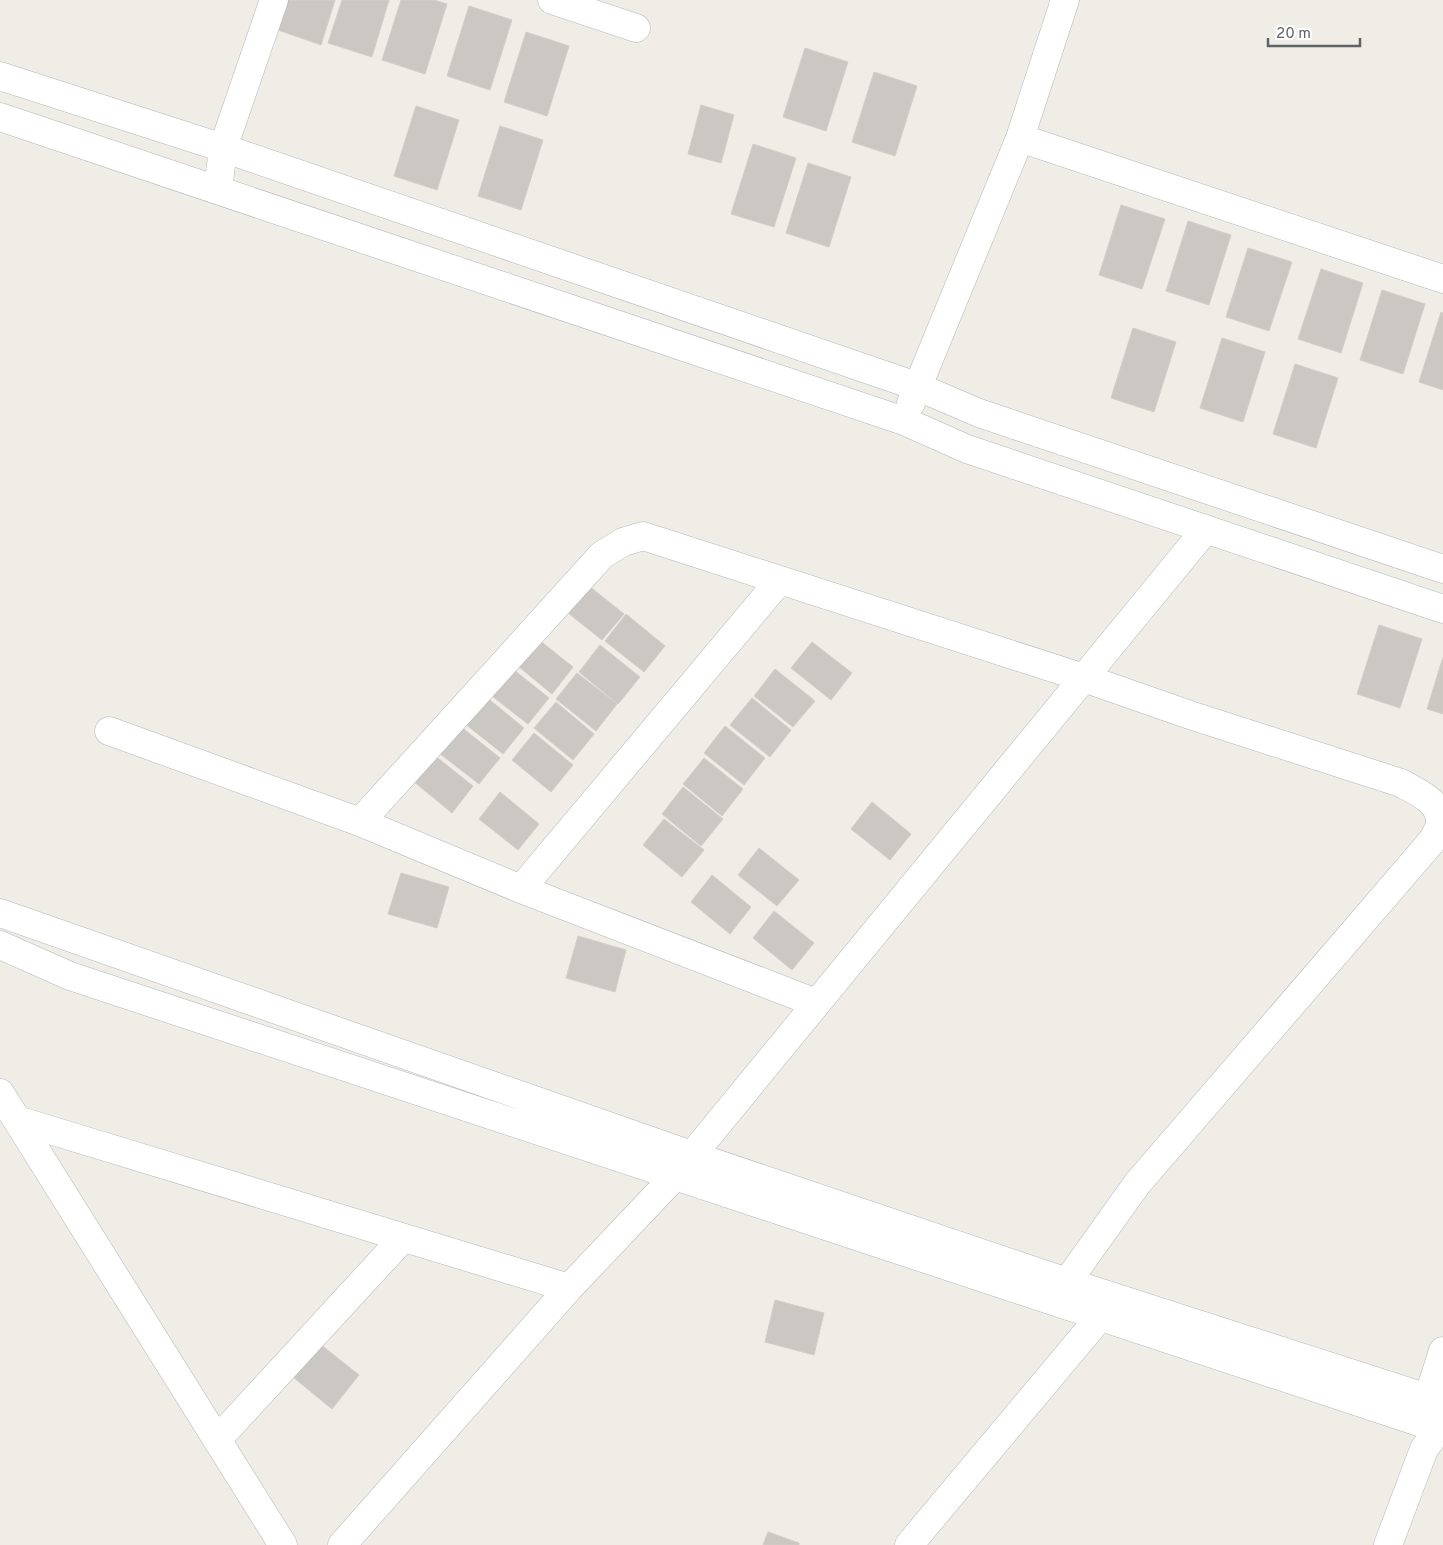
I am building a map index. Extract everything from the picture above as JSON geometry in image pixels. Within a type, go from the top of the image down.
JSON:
[{"type":"street","points":[[218,190],[223,148],[274,0]]},
{"type":"street","points":[[552,0],[636,28]]},
{"type":"street","points":[[904,421],[916,386],[1020,138],[1065,0]]},
{"type":"street","points":[[0,76],[223,148],[916,386],[979,413],[1443,569]]},
{"type":"street","points":[[0,117],[904,421],[967,449],[1443,609]]},
{"type":"street","points":[[1020,138],[1443,279]]},
{"type":"street","points":[[342,1545],[569,1288],[675,1176],[1206,529]]},
{"type":"street","points":[[360,822],[602,555],[623,542],[644,536],[1401,783],[1429,799],[1438,809],[1440,824],[1432,841],[1137,1184],[1067,1282]]},
{"type":"street","points":[[521,889],[780,580]]},
{"type":"street","points":[[109,731],[360,822],[521,889],[816,1003]]},
{"type":"street","points":[[0,913],[691,1155],[1067,1282],[1435,1422]]},
{"type":"street","points":[[0,945],[70,976],[1100,1316],[1435,1422]]},
{"type":"street","points":[[0,1094],[283,1545]]},
{"type":"street","points":[[16,1120],[569,1288]]},
{"type":"street","points":[[217,1440],[404,1238]]},
{"type":"street","points":[[909,1545],[1100,1316]]},
{"type":"street","points":[[1388,1545],[1435,1422],[1443,1350]]},
{"type":"building","points":[[288,0],[335,0],[321,45],[278,30]]},
{"type":"building","points":[[342,0],[389,0],[372,57],[328,43]]},
{"type":"building","points":[[401,0],[434,0],[447,4],[425,74],[382,60]]},
{"type":"building","points":[[469,6],[512,20],[490,90],[447,76]]},
{"type":"building","points":[[526,32],[569,46],[547,116],[504,102]]},
{"type":"building","points":[[805,48],[848,62],[826,131],[783,117]]},
{"type":"building","points":[[874,72],[917,86],[895,156],[852,142]]},
{"type":"building","points":[[701,105],[734,115],[721,163],[688,154]]},
{"type":"building","points":[[416,106],[459,120],[437,190],[394,176]]},
{"type":"building","points":[[500,126],[543,140],[521,210],[478,196]]},
{"type":"building","points":[[753,144],[796,158],[774,227],[731,214]]},
{"type":"building","points":[[808,163],[851,177],[829,247],[786,233]]},
{"type":"building","points":[[1121,205],[1165,219],[1142,289],[1099,275]]},
{"type":"building","points":[[1188,221],[1231,235],[1209,305],[1166,291]]},
{"type":"building","points":[[1248,248],[1292,262],[1269,331],[1226,317]]},
{"type":"building","points":[[1321,269],[1363,283],[1341,353],[1298,339]]},
{"type":"building","points":[[1382,290],[1425,304],[1403,374],[1360,360]]},
{"type":"building","points":[[1441,312],[1443,313],[1443,390],[1419,382]]},
{"type":"building","points":[[1133,328],[1176,342],[1154,412],[1111,398]]},
{"type":"building","points":[[1222,338],[1265,352],[1243,422],[1200,408]]},
{"type":"building","points":[[1295,364],[1338,378],[1316,448],[1273,434]]},
{"type":"building","points":[[584,582],[624,614],[602,640],[563,609]]},
{"type":"building","points":[[626,614],[665,646],[644,672],[605,641]]},
{"type":"building","points":[[1379,625],[1422,639],[1400,708],[1357,694]]},
{"type":"building","points":[[534,636],[573,667],[552,694],[513,662]]},
{"type":"building","points":[[812,642],[852,673],[831,700],[791,668]]},
{"type":"building","points":[[600,645],[640,677],[618,704],[579,672]]},
{"type":"building","points":[[1443,657],[1443,714],[1427,709]]},
{"type":"building","points":[[509,666],[549,698],[528,724],[488,693]]},
{"type":"building","points":[[775,669],[815,701],[793,727],[754,696]]},
{"type":"building","points":[[577,673],[617,704],[596,731],[556,699]]},
{"type":"building","points":[[485,696],[524,728],[503,754],[464,723]]},
{"type":"building","points":[[752,698],[791,730],[770,757],[730,725]]},
{"type":"building","points":[[556,702],[594,734],[573,760],[534,728]]},
{"type":"building","points":[[460,726],[500,758],[479,784],[439,753]]},
{"type":"building","points":[[725,726],[765,758],[744,785],[704,753]]},
{"type":"building","points":[[534,733],[573,765],[551,792],[512,760]]},
{"type":"building","points":[[434,755],[473,786],[452,813],[413,781]]},
{"type":"building","points":[[704,758],[743,789],[722,816],[683,784]]},
{"type":"building","points":[[683,787],[723,819],[701,846],[662,814]]},
{"type":"building","points":[[500,792],[539,824],[518,850],[479,819]]},
{"type":"building","points":[[872,802],[911,834],[890,860],[851,829]]},
{"type":"building","points":[[664,819],[704,850],[682,877],[643,845]]},
{"type":"building","points":[[759,848],[799,880],[777,906],[738,875]]},
{"type":"building","points":[[401,873],[449,887],[437,928],[388,914]]},
{"type":"building","points":[[712,875],[751,907],[730,934],[691,902]]},
{"type":"building","points":[[774,911],[814,943],[792,970],[753,938]]},
{"type":"building","points":[[578,936],[626,950],[615,992],[566,978]]},
{"type":"building","points":[[775,1300],[824,1313],[814,1355],[765,1342]]},
{"type":"building","points":[[320,1344],[359,1375],[332,1409],[293,1377]]},
{"type":"building","points":[[768,1532],[799,1543],[799,1545],[763,1545]]}]
